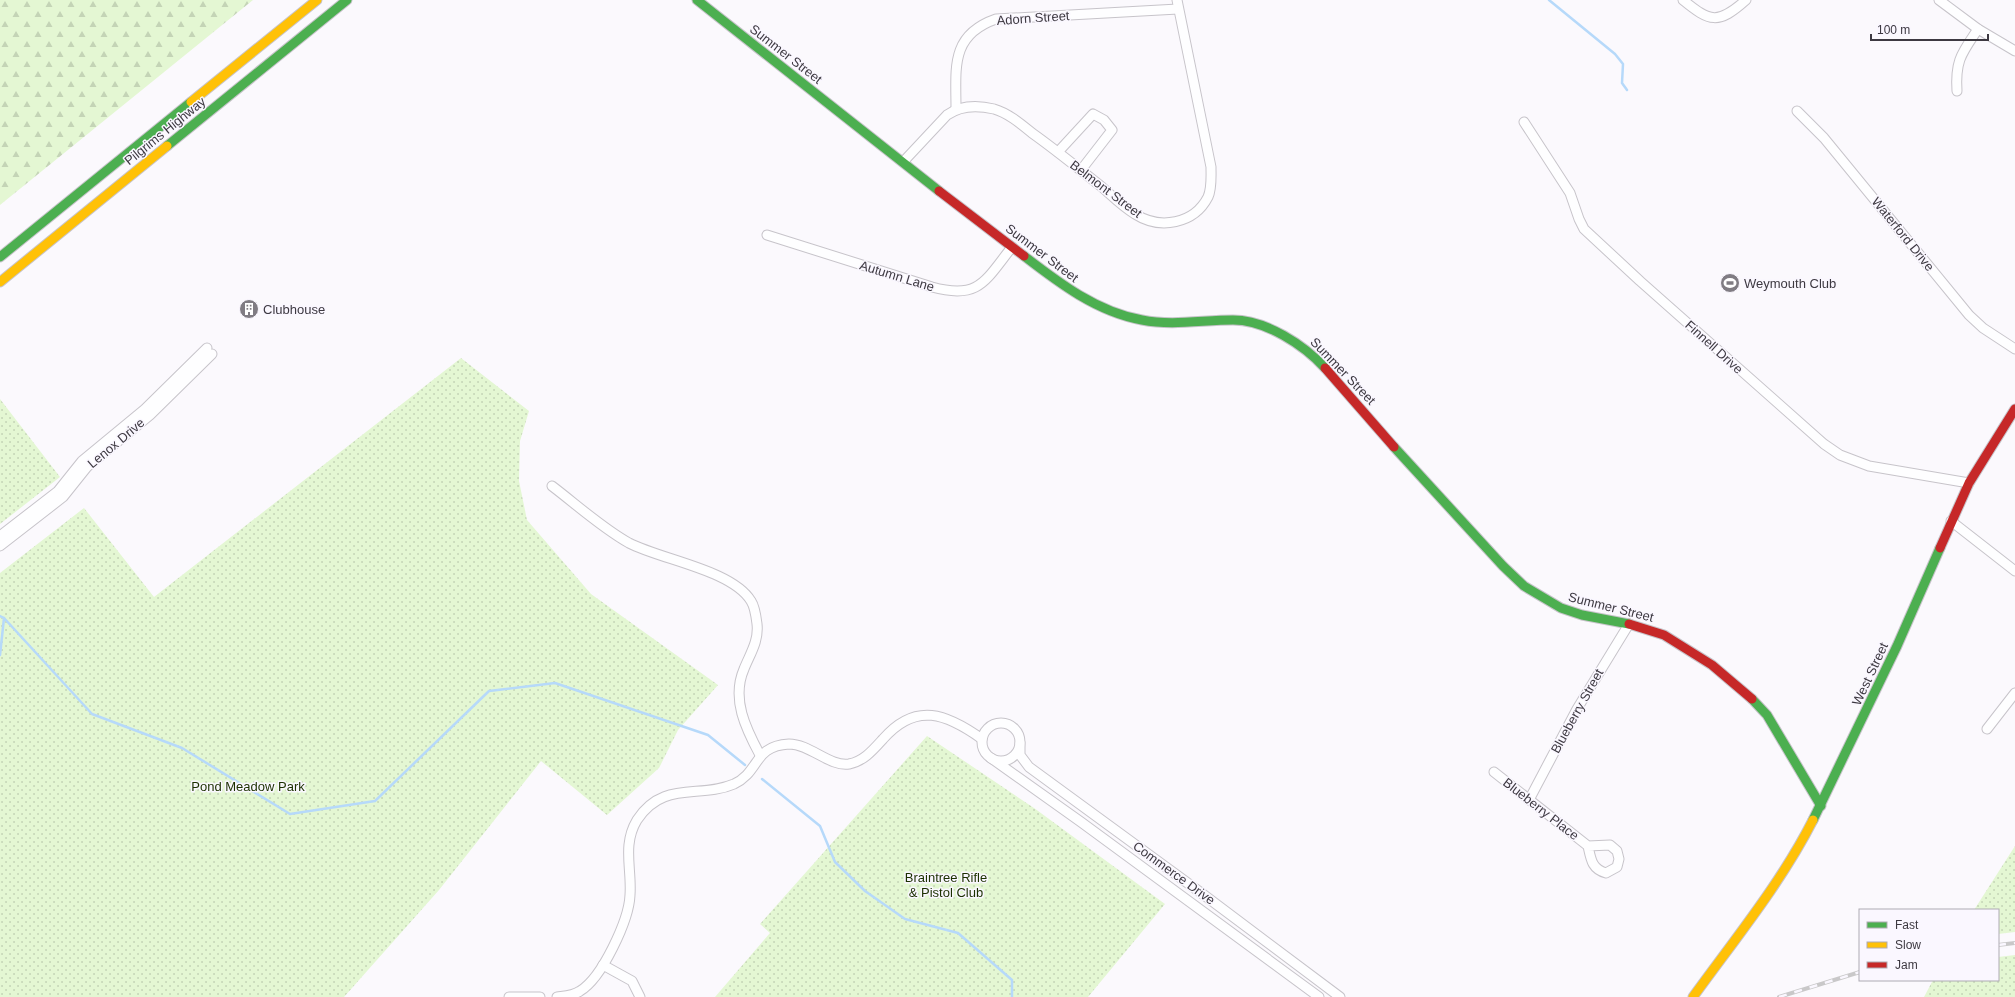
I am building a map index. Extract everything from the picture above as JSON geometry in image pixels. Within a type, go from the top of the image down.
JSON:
[{"type":"main road","name":"Pilgrims Highway","points":[[0,257],[317,0]]},
{"type":"main road","name":"Pilgrims Highway","points":[[0,282],[347,0]]},
{"type":"main road","name":"Summer Street","points":[[697,0],[1012,247],[1079,296],[1118,313],[1161,323],[1235,320],[1254,324],[1286,336],[1313,355],[1424,481],[1503,566],[1524,586],[1561,608],[1582,615],[1629,624],[1664,635],[1684,646],[1734,682],[1756,702],[1767,715],[1785,742],[1821,806]]},
{"type":"main road","name":"West Street","points":[[1693,997],[1788,865],[1821,806],[1897,646],[1969,483],[2015,409]]},
{"type":"street","points":[[1683,0],[1707,17],[1717,19],[1746,0]]},
{"type":"street","points":[[1939,0],[1978,29],[2015,51]]},
{"type":"street","name":"Adorn Street","points":[[956,109],[956,71],[961,46],[971,32],[982,24],[996,19],[1178,5]]},
{"type":"street","name":"Belmont Street","points":[[956,109],[972,106],[983,107],[1004,113],[1058,152],[1135,214],[1152,222],[1168,224],[1193,215],[1201,207],[1208,196],[1211,182],[1211,167],[1178,5]]},
{"type":"street","points":[[1957,91],[1956,72],[1958,65],[1978,29]]},
{"type":"street","points":[[903,162],[947,115],[956,109]]},
{"type":"street","name":"Waterford Drive","points":[[1797,111],[1820,134],[1969,315],[1983,328],[2015,349]]},
{"type":"street","points":[[1058,152],[1093,114],[1104,120],[1112,130],[1081,170]]},
{"type":"street","name":"Finnell Drive","points":[[1524,122],[1570,193],[1579,219],[1589,234],[1824,444],[1840,455],[1871,466],[1969,483]]},
{"type":"street","name":"Autumn Lane","points":[[767,235],[932,287],[954,292],[965,292],[982,283],[1012,247]]},
{"type":"street","name":"Lenox Drive","points":[[0,536],[22,524],[63,497],[88,467],[153,412],[210,351]]},
{"type":"street","points":[[552,486],[628,542],[721,578],[749,598],[755,612],[757,635],[755,646],[741,676],[739,699],[742,716],[760,755]]},
{"type":"street","points":[[1951,521],[2015,571]]},
{"type":"street","name":"Lenox Drive","points":[[0,546],[22,524]]},
{"type":"street","name":"Blueberry Street","points":[[1529,800],[1577,709],[1629,624]]},
{"type":"street","points":[[1988,729],[2015,693]]},
{"type":"street","points":[[557,997],[572,995],[584,989],[594,978],[618,938],[628,911],[631,890],[628,844],[633,829],[641,815],[653,804],[668,796],[687,791],[727,786],[737,782],[749,772],[760,755],[771,748],[793,744],[802,746],[841,764],[852,764],[867,756],[898,725],[917,716],[926,714],[948,718],[982,739]]},
{"type":"street","points":[[1000,723],[1012,726],[1019,737],[1020,744],[1014,755],[1004,760],[992,758],[984,750],[982,739],[988,728],[1000,723]]},
{"type":"street","name":"Commerce Drive","points":[[1020,744],[1020,755],[1029,767],[1340,997]]},
{"type":"street","name":"Commerce Drive","points":[[992,758],[1319,997]]},
{"type":"street","name":"Blueberry Place","points":[[1494,772],[1588,846]]},
{"type":"street","points":[[603,964],[632,981],[640,997]]},
{"type":"street","points":[[509,997],[540,997]]},
{"type":"green space","points":[[0,0],[253,0],[0,205]]},
{"type":"green space","name":"Pond Meadow Park","points":[[461,358],[529,411],[520,441],[519,481],[527,520],[591,594],[718,685],[678,730],[659,768],[607,815],[541,761],[439,890],[344,997],[0,997],[0,573],[84,508],[154,597]]},
{"type":"green space","points":[[0,399],[60,477],[0,524]]},
{"type":"green space","name":"Braintree Rifle & Pistol Club","points":[[927,736],[1034,808],[1165,904],[1088,997],[715,997],[770,933],[760,924]]},
{"type":"green space","points":[[2015,846],[2015,932],[1999,934],[1999,909],[1975,909]]},
{"type":"green space","points":[[2015,955],[2015,997],[1924,997],[1932,981],[1999,981],[1999,957]]},
{"type":"waterway","points":[[1549,0],[1615,54],[1623,64],[1622,83],[1627,90]]},
{"type":"waterway","points":[[0,616],[4,618],[92,714],[182,748],[290,814],[375,801],[489,691],[555,683],[708,735],[745,765]]},
{"type":"waterway","points":[[0,655],[4,618]]},
{"type":"waterway","points":[[762,779],[820,826],[835,862],[865,891],[905,919],[958,933],[1012,980],[1012,997]]},
{"type":"railway","points":[[1999,945],[2015,943]]},
{"type":"railway","points":[[1779,997],[1859,972]]},
{"type":"traffic: fast","points":[[167,146],[347,0]]},
{"type":"traffic: fast","points":[[697,0],[939,191]]},
{"type":"traffic: fast","points":[[0,257],[191,102]]},
{"type":"traffic: fast","points":[[1024,256],[1079,295],[1125,316],[1165,323],[1233,320],[1258,324],[1284,335],[1316,359],[1325,368]]},
{"type":"traffic: fast","points":[[1394,447],[1503,566],[1524,586],[1561,608],[1582,615],[1629,624]]},
{"type":"traffic: fast","points":[[1813,820],[1897,646],[1940,548]]},
{"type":"traffic: fast","points":[[1752,699],[1767,715],[1821,806]]},
{"type":"traffic: slow","points":[[191,102],[317,0]]},
{"type":"traffic: slow","points":[[0,282],[167,146]]},
{"type":"traffic: slow","points":[[1693,997],[1787,866],[1813,820]]},
{"type":"traffic: jam","points":[[939,191],[1024,256]]},
{"type":"traffic: jam","points":[[1325,368],[1394,447]]},
{"type":"traffic: jam","points":[[1940,548],[1969,483],[2015,409]]},
{"type":"traffic: jam","points":[[1629,624],[1664,635],[1712,665],[1752,699]]},
{"type":"place","name":"Weymouth Club","points":[[1730,283]]},
{"type":"place","name":"Clubhouse","points":[[249,309]]}]
